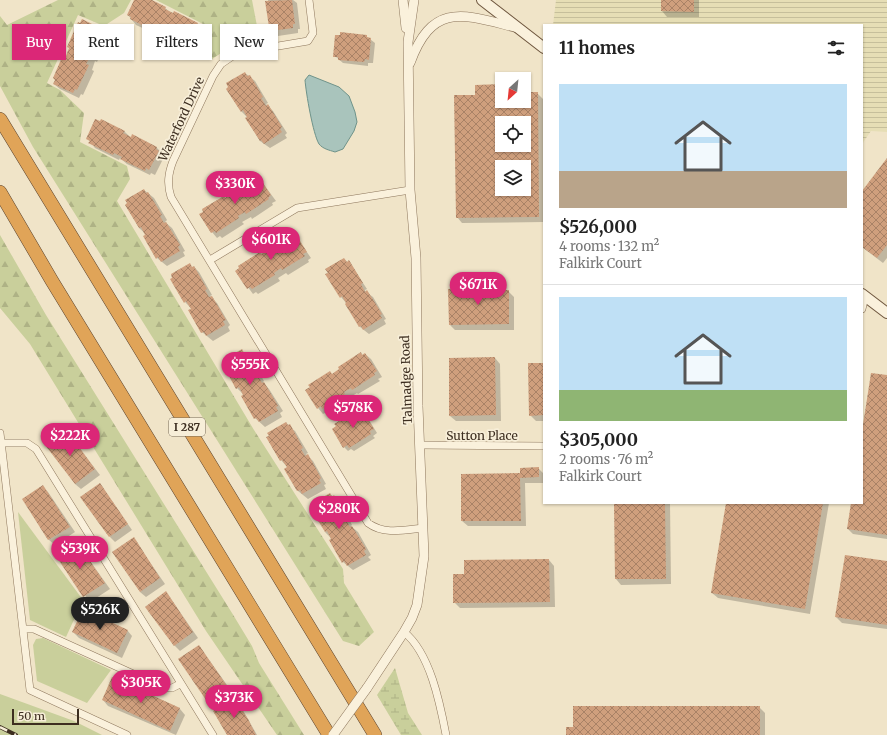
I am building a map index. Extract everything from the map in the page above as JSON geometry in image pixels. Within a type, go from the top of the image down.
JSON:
[{"type":"highway","name":"I 287","points":[[0,119],[375,735]]},
{"type":"highway","points":[[0,192],[60,295],[329,735]]},
{"type":"main road","points":[[482,0],[543,47]]},
{"type":"main road","points":[[864,296],[887,313]]},
{"type":"street","name":"Waterford Drive","points":[[309,0],[313,33],[308,41],[237,53],[221,64],[213,76],[170,169],[168,188],[171,197],[368,523],[377,530],[385,531],[423,528]]},
{"type":"street","points":[[403,0],[408,42]]},
{"type":"street","name":"Talmadge Road","points":[[333,735],[367,688],[404,632],[417,605],[423,562],[421,445],[418,406],[416,258],[410,190],[408,68],[408,42],[414,0]]},
{"type":"street","points":[[408,68],[416,48],[424,35],[441,20],[464,15],[518,28]]},
{"type":"street","points":[[210,260],[297,208],[410,190]]},
{"type":"street","points":[[0,433],[30,690],[127,735]]},
{"type":"street","points":[[2,443],[27,443],[36,449],[180,684],[213,735]]},
{"type":"street","name":"Sutton Place","points":[[421,445],[543,446]]},
{"type":"street","points":[[24,630],[34,629],[164,688],[172,688],[180,684]]},
{"type":"street","points":[[404,632],[414,639],[430,673],[446,735]]},
{"type":"shaded area","points":[[556,0],[887,0],[887,132],[871,131],[863,143],[863,24],[553,24]]},
{"type":"green space","points":[[58,0],[131,0],[124,13],[107,24],[99,24],[78,15],[66,41],[66,24],[12,24],[12,60],[57,60],[47,83],[60,90],[84,113],[80,142],[127,166],[130,179],[117,201],[254,430],[343,569],[344,583],[374,632],[359,646],[343,641],[33,147],[0,86],[0,16],[7,25]]},
{"type":"green space","points":[[156,0],[252,0],[257,24],[220,24],[220,54],[212,59],[212,24],[203,24]]},
{"type":"green space","points":[[0,235],[46,315],[232,613],[252,646],[259,663],[304,735],[277,735],[206,631],[30,344],[0,308]]},
{"type":"green space","points":[[18,512],[83,600],[66,637],[30,620]]},
{"type":"green space","points":[[43,638],[111,670],[87,703],[37,681],[33,645],[36,639]]},
{"type":"green space","points":[[395,668],[408,713],[422,735],[401,735],[377,695]]},
{"type":"green space","points":[[0,694],[74,721],[102,735],[0,735]]},
{"type":"water","points":[[309,75],[339,87],[349,96],[357,122],[354,131],[343,149],[335,152],[324,148],[319,144],[312,123],[307,94],[305,80]]},
{"type":"building","points":[[134,0],[152,0],[166,7],[165,9],[173,13],[174,11],[198,23],[142,25],[130,19],[131,17],[127,15]]},
{"type":"building","points":[[292,0],[295,24],[293,24],[293,28],[278,30],[278,24],[269,24],[265,1]]},
{"type":"building","points":[[661,0],[694,0],[694,12],[661,11]]},
{"type":"building","points":[[82,19],[92,24],[77,24],[78,22],[80,23]]},
{"type":"building","points":[[74,31],[74,60],[88,60],[86,64],[89,65],[77,90],[75,89],[73,93],[53,84],[55,80],[53,78],[61,60],[66,60],[69,48],[67,47]]},
{"type":"building","points":[[340,32],[367,35],[367,37],[371,38],[369,60],[365,59],[364,62],[338,60],[338,57],[333,57],[335,35],[340,35]]},
{"type":"building","points":[[245,72],[247,76],[250,75],[263,97],[261,98],[266,106],[268,104],[282,127],[280,129],[282,132],[264,144],[261,140],[260,141],[245,118],[247,117],[243,110],[241,112],[226,89],[228,87],[226,83]]},
{"type":"building","points":[[495,84],[495,108],[531,108],[531,92],[538,92],[539,217],[456,218],[454,95],[475,95],[475,85]]},
{"type":"building","points":[[95,119],[100,121],[101,119],[125,131],[123,133],[131,137],[132,134],[157,147],[156,149],[159,151],[149,170],[146,168],[145,171],[120,159],[122,157],[114,153],[113,155],[88,143],[90,141],[86,139]]},
{"type":"building","points":[[887,158],[887,245],[877,258],[863,248],[863,190]]},
{"type":"building","points":[[255,177],[256,179],[259,177],[271,195],[268,198],[269,199],[246,214],[245,212],[238,216],[239,218],[216,233],[215,231],[211,233],[199,214],[203,212],[202,209],[224,196],[225,198],[233,193],[232,191]]},
{"type":"building","points":[[144,189],[146,193],[148,192],[162,215],[160,216],[164,223],[166,222],[180,245],[178,247],[180,251],[161,262],[158,257],[156,259],[143,236],[145,235],[141,227],[139,228],[125,205],[127,203],[125,200]]},
{"type":"building","points":[[291,233],[292,235],[295,233],[307,252],[303,254],[305,256],[282,270],[281,268],[274,273],[275,275],[252,289],[250,287],[247,289],[235,271],[239,268],[238,266],[260,252],[261,254],[269,250],[267,248]]},
{"type":"building","points":[[344,258],[347,262],[349,260],[363,283],[361,284],[365,292],[367,290],[382,314],[380,315],[382,318],[363,330],[361,326],[359,327],[345,304],[346,303],[342,296],[340,298],[325,274],[328,273],[325,269]]},
{"type":"building","points":[[190,263],[192,267],[194,266],[207,289],[205,290],[209,297],[212,296],[226,320],[223,321],[225,325],[206,336],[204,332],[201,333],[188,310],[191,309],[186,301],[184,303],[170,279],[172,278],[171,274]]},
{"type":"building","points":[[462,276],[470,276],[470,291],[509,290],[509,324],[449,325],[448,289],[462,288]]},
{"type":"building","points":[[242,349],[244,353],[246,352],[260,375],[258,376],[262,383],[264,382],[278,406],[276,407],[278,411],[259,422],[256,418],[254,419],[241,396],[243,395],[239,387],[236,389],[223,365],[225,364],[223,360]]},
{"type":"building","points":[[361,352],[362,355],[365,353],[377,371],[374,373],[375,375],[352,390],[351,388],[344,392],[345,394],[322,409],[321,406],[317,409],[305,390],[310,387],[308,385],[330,371],[332,374],[339,369],[338,367]]},
{"type":"building","points":[[495,357],[496,415],[449,416],[449,358]]},
{"type":"building","points":[[528,363],[543,363],[543,415],[529,416]]},
{"type":"building","points":[[871,373],[887,375],[887,535],[847,529],[851,504],[863,504],[863,425]]},
{"type":"building","points":[[357,410],[358,413],[362,410],[374,429],[370,431],[371,434],[349,448],[347,445],[343,448],[332,429],[336,426],[334,424]]},
{"type":"building","points":[[286,422],[288,425],[290,424],[303,448],[301,449],[305,456],[308,454],[321,478],[319,480],[321,483],[302,494],[300,490],[297,491],[284,469],[287,467],[282,460],[280,461],[266,437],[269,436],[267,433]]},
{"type":"building","points":[[66,429],[95,469],[75,484],[45,445]]},
{"type":"building","points":[[539,467],[539,477],[520,478],[521,521],[461,521],[461,474],[520,473],[520,468]]},
{"type":"building","points":[[100,483],[128,524],[109,537],[80,497]]},
{"type":"building","points":[[43,485],[70,527],[48,540],[22,499]]},
{"type":"building","points":[[330,493],[332,497],[334,495],[348,519],[346,520],[350,527],[352,526],[366,549],[364,551],[366,555],[347,566],[344,561],[342,563],[329,540],[331,539],[327,531],[325,532],[311,509],[313,507],[311,504]]},
{"type":"building","points":[[614,504],[665,504],[666,579],[615,579]]},
{"type":"building","points":[[726,504],[823,504],[805,609],[711,593]]},
{"type":"building","points":[[134,537],[160,578],[140,592],[112,552]]},
{"type":"building","points":[[77,542],[105,583],[83,597],[56,556]]},
{"type":"building","points":[[845,555],[887,561],[887,625],[835,617]]},
{"type":"building","points":[[549,559],[550,602],[453,603],[453,574],[464,574],[464,560]]},
{"type":"building","points":[[166,591],[193,632],[174,646],[145,607]]},
{"type":"building","points":[[83,609],[128,630],[117,653],[72,632]]},
{"type":"building","points":[[199,645],[227,686],[206,700],[178,659]]},
{"type":"building","points":[[112,677],[180,708],[170,731],[102,700]]},
{"type":"building","points":[[234,698],[248,719],[256,735],[227,735],[213,711]]},
{"type":"building","points":[[573,706],[760,706],[760,735],[566,735],[566,727],[573,727]]},
{"type":"railway","points":[[0,727],[16,735]]}]
